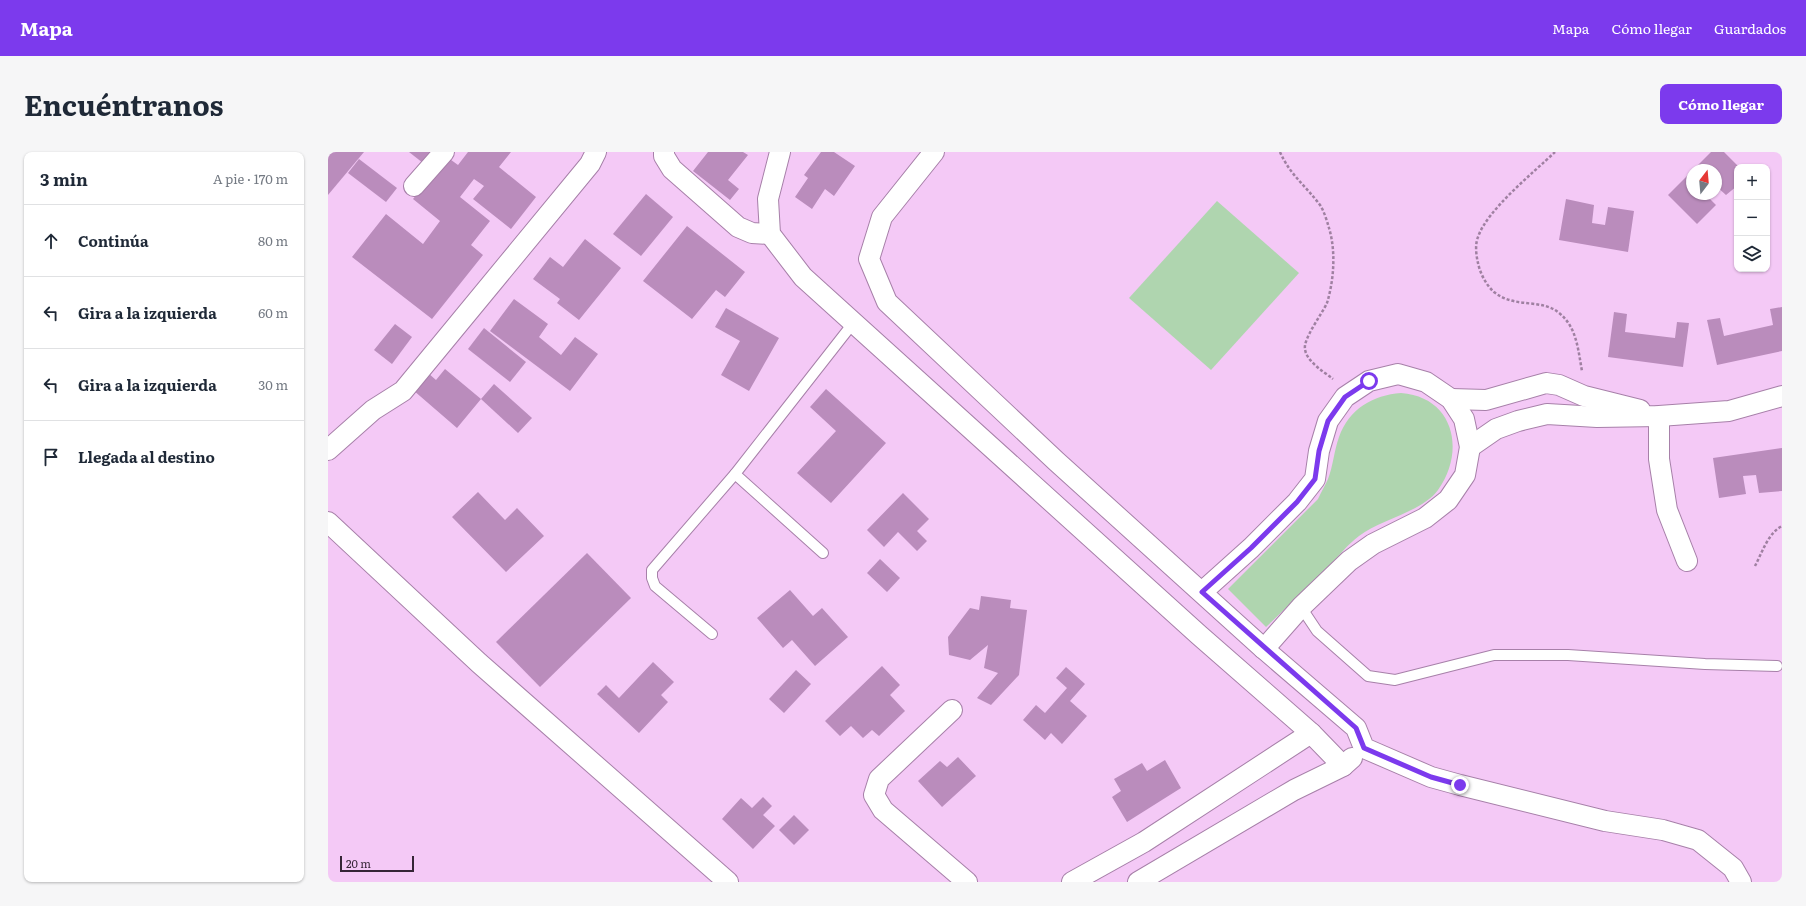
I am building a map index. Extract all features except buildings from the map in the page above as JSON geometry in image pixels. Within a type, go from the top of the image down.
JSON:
[{"type":"street","points":[[414,186],[444,152]]},
{"type":"street","points":[[328,450],[374,410],[403,391],[590,164],[596,152]]},
{"type":"street","points":[[664,152],[664,156],[672,169],[738,227],[752,233],[770,234]]},
{"type":"street","points":[[780,152],[768,199],[770,234],[803,277],[1193,630],[1311,733],[1343,766]]},
{"type":"street","points":[[934,152],[882,217],[868,259],[887,302],[1056,461],[1264,648],[1356,728],[1364,748],[1431,777],[1460,785],[1605,821],[1663,830],[1698,840],[1733,868],[1741,882]]},
{"type":"street","points":[[1202,592],[1251,548],[1297,502],[1315,479],[1319,451],[1328,421],[1345,397],[1369,381],[1398,374],[1426,382],[1451,399],[1464,419],[1470,447],[1465,476],[1448,500],[1425,518],[1373,544],[1354,557],[1301,607],[1264,648]]},
{"type":"street","points":[[1451,399],[1486,400],[1546,383],[1559,385],[1584,396],[1659,416]]},
{"type":"street","points":[[1470,447],[1496,429],[1518,421],[1547,414],[1597,417],[1659,416],[1729,411],[1782,396]]},
{"type":"street","points":[[1659,416],[1659,459],[1667,510],[1687,561]]},
{"type":"street","points":[[328,522],[479,663],[728,882]]},
{"type":"street","points":[[952,710],[879,779],[874,795],[883,810],[967,882]]},
{"type":"street","points":[[1072,882],[1144,842],[1311,733]]},
{"type":"street","points":[[1138,882],[1294,790],[1343,766],[1364,748]]},
{"type":"lane","points":[[712,634],[655,586],[652,578],[652,570],[735,474],[854,322]]},
{"type":"lane","points":[[735,474],[823,552]]},
{"type":"lane","points":[[1301,607],[1317,632],[1368,676],[1395,680],[1494,655],[1568,655],[1705,664],[1777,666]]},
{"type":"path","points":[[1280,152],[1286,166],[1321,206],[1329,228],[1333,250],[1332,275],[1326,303],[1306,339],[1304,348],[1308,357],[1334,379]]},
{"type":"path","points":[[1555,152],[1490,215],[1477,237],[1476,254],[1480,273],[1494,292],[1514,302],[1546,306],[1559,312],[1571,327],[1575,337],[1583,376]]},
{"type":"path","points":[[1755,566],[1767,543],[1777,529],[1782,526]]},
{"type":"green space","points":[[1217,201],[1299,273],[1211,370],[1129,298]]},
{"type":"green space","points":[[1401,393],[1419,397],[1433,404],[1443,415],[1450,428],[1453,443],[1447,475],[1431,498],[1412,510],[1368,530],[1355,539],[1266,627],[1228,589],[1318,499],[1330,474],[1343,427],[1356,411],[1372,400],[1391,394]]},
{"type":"route","points":[[1369,381],[1345,397],[1328,421],[1319,451],[1315,479],[1297,502],[1251,548],[1202,592],[1356,728],[1364,748],[1431,777],[1460,785]]}]
